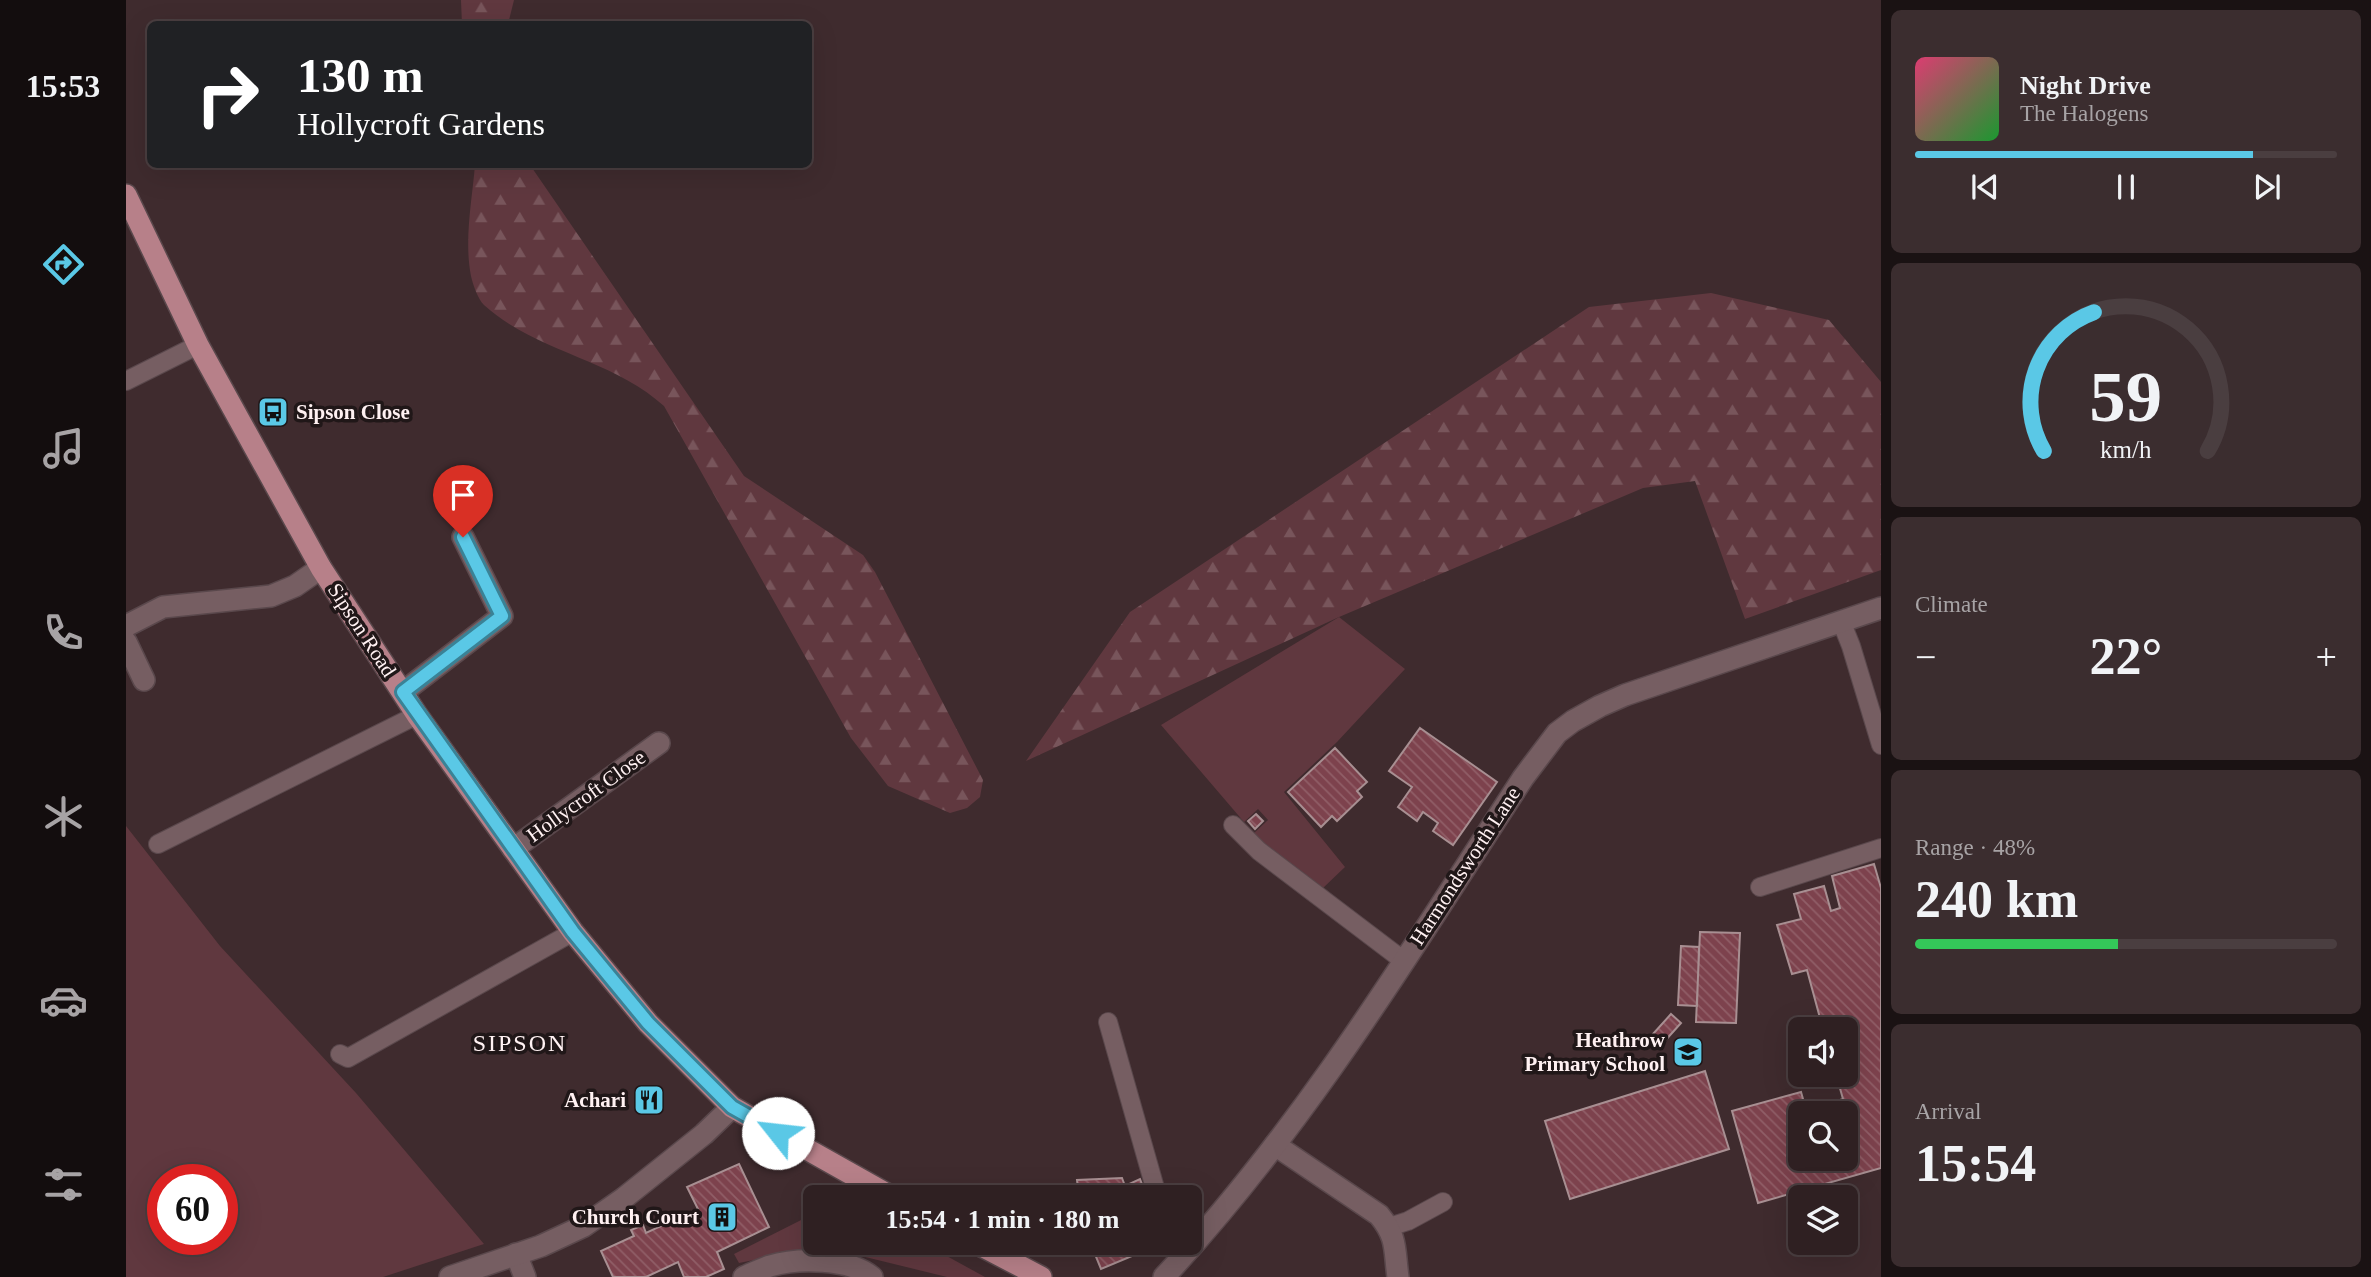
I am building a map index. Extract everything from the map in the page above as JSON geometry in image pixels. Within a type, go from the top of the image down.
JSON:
[{"type":"main road","name":"Sipson Road","points":[[126,195],[198,345],[321,568],[417,715],[573,932],[648,1023],[732,1107],[871,1185]]},
{"type":"main road","points":[[999,1255],[1041,1277]]},
{"type":"street","points":[[403,692],[502,616],[463,537]]},
{"type":"street","points":[[126,626],[163,607],[271,596],[295,586],[321,568]]},
{"type":"street","name":"Harmondsworth Lane","points":[[1202,1224],[1275,1145],[1318,1086],[1404,961],[1523,778],[1557,733],[1573,721],[1625,695],[1881,608]]},
{"type":"street","points":[[126,642],[144,680]]},
{"type":"street","name":"Hollycroft Close","points":[[513,849],[659,743]]},
{"type":"street","points":[[450,1277],[541,1246],[584,1226],[624,1198],[704,1134],[732,1107]]},
{"type":"street","points":[[1275,1145],[1379,1215],[1389,1227],[1396,1244],[1398,1277]]},
{"type":"street","points":[[516,1254],[525,1277]]},
{"type":"street","name":"Harmondsworth Lane","points":[[1164,1277],[1179,1255]]},
{"type":"street","points":[[744,1277],[771,1266],[826,1261],[847,1265],[872,1277]]},
{"type":"lane","points":[[126,382],[198,345]]},
{"type":"lane","points":[[1841,621],[1881,745]]},
{"type":"lane","points":[[158,844],[417,715]]},
{"type":"lane","points":[[1233,825],[1259,851],[1404,961]]},
{"type":"lane","points":[[1760,887],[1881,849]]},
{"type":"lane","points":[[340,1054],[348,1058],[573,932]]},
{"type":"lane","points":[[1108,1022],[1154,1185]]},
{"type":"lane","points":[[1389,1227],[1408,1221],[1443,1202]]},
{"type":"green space","points":[[461,0],[514,0],[509,21],[462,21]]},
{"type":"green space","points":[[475,168],[532,168],[744,476],[863,555],[875,572],[983,780],[980,797],[967,808],[950,813],[888,786],[851,738],[664,406],[622,377],[527,334],[484,305],[472,280],[468,249]]},
{"type":"green space","points":[[1711,293],[1829,320],[1881,382],[1881,570],[1745,619],[1695,481],[1643,488],[1339,617],[1026,761],[1130,612],[1589,307]]},
{"type":"green space","points":[[1339,617],[1405,669],[1337,742],[1284,792],[1345,867],[1323,888],[1265,846],[1253,834],[1268,820],[1258,809],[1244,822],[1161,725]]},
{"type":"green space","points":[[126,826],[220,946],[356,1093],[484,1244],[383,1277],[126,1277]]},
{"type":"green space","points":[[803,1219],[803,1250],[739,1263],[734,1254]]},
{"type":"green space","points":[[857,1255],[945,1255],[985,1277],[947,1277]]},
{"type":"building","points":[[1420,728],[1497,782],[1453,845],[1433,831],[1438,823],[1423,812],[1417,821],[1398,807],[1412,787],[1389,771]]},
{"type":"building","points":[[1335,748],[1367,782],[1357,791],[1362,797],[1337,821],[1332,816],[1321,827],[1288,792]]},
{"type":"building","points":[[1256,814],[1263,821],[1255,829],[1248,821]]},
{"type":"building","points":[[1874,864],[1881,888],[1881,1168],[1821,1185],[1788,1185],[1788,1194],[1758,1203],[1732,1111],[1801,1092],[1804,1101],[1788,1101],[1788,1171],[1858,1171],[1858,1101],[1837,1101],[1843,1099],[1840,1087],[1858,1087],[1858,1017],[1820,1017],[1807,970],[1792,974],[1777,925],[1801,919],[1794,894],[1824,886],[1831,911],[1840,908],[1832,876]]},
{"type":"building","points":[[1700,932],[1740,933],[1736,1023],[1696,1022]]},
{"type":"building","points":[[1681,946],[1699,947],[1697,1006],[1678,1005]]},
{"type":"building","points":[[1671,1014],[1681,1023],[1663,1043],[1653,1034]]},
{"type":"building","points":[[1705,1071],[1729,1149],[1570,1199],[1545,1121]]},
{"type":"building","name":"Church Court","points":[[739,1164],[769,1227],[717,1252],[724,1269],[706,1277],[684,1277],[678,1262],[646,1277],[613,1277],[601,1251],[634,1236],[631,1230],[643,1225],[646,1233],[698,1209],[687,1187]]},
{"type":"building","points":[[1122,1178],[1125,1185],[1078,1185],[1077,1180]]},
{"type":"building","points":[[1140,1179],[1142,1185],[1127,1185]]},
{"type":"building","points":[[1095,1255],[1134,1255],[1101,1269]]},
{"type":"place","name":"Sipson Close","points":[[273,412]]},
{"type":"place","name":"Heathrow Primary School","points":[[1688,1052]]},
{"type":"place","name":"Achari","points":[[649,1100]]},
{"type":"place","name":"Church Court","points":[[722,1217]]},
{"type":"district","name":"SIPSON","points":[[520,1043]]},
{"type":"route","points":[[463,537],[502,616],[403,692],[573,932],[648,1023],[732,1107],[778,1133]]}]
